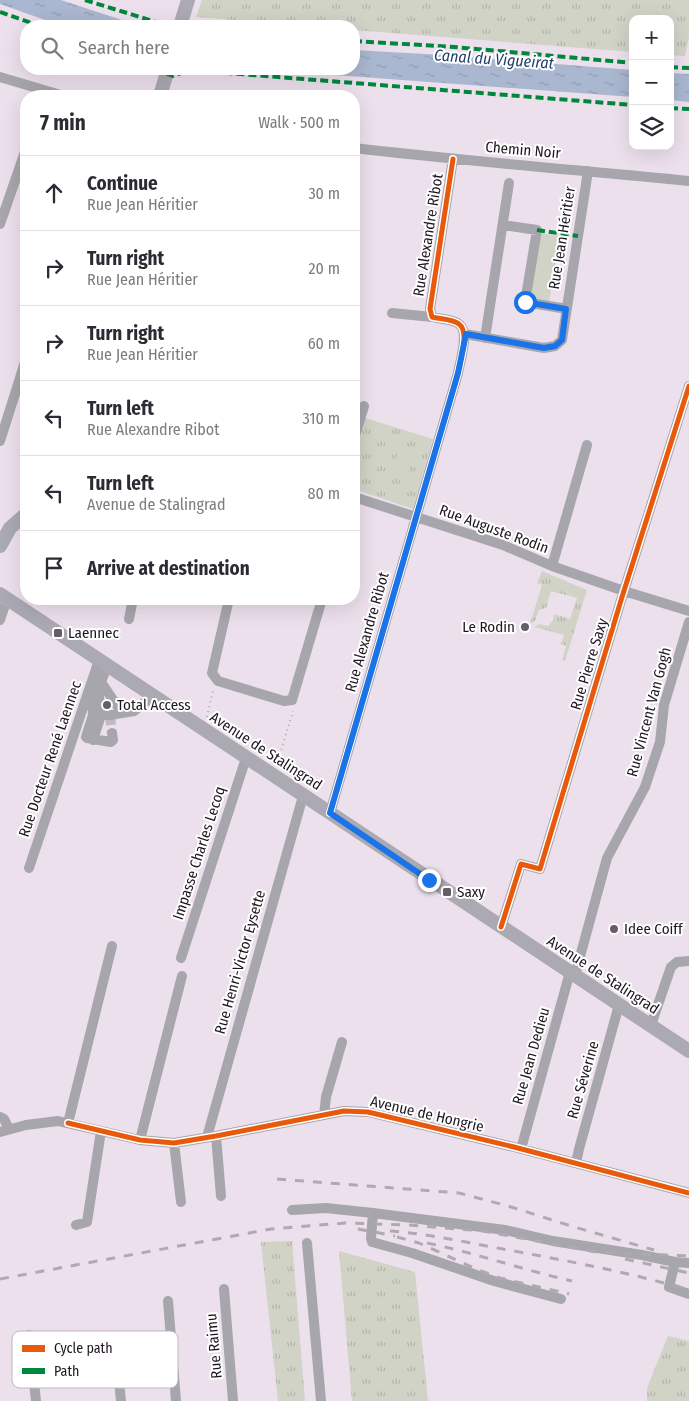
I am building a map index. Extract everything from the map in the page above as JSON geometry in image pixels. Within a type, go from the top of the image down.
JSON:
[{"type":"main road","points":[[182,20],[188,0]]},
{"type":"main road","points":[[162,90],[166,75]]},
{"type":"main road","points":[[0,546],[10,528],[20,519]]},
{"type":"main road","name":"Avenue de Stalingrad","points":[[3,596],[689,1051]]},
{"type":"street","points":[[0,77],[34,90]]},
{"type":"street","name":"Chemin Noir","points":[[360,149],[689,181]]},
{"type":"street","name":"Rue Alexandre Ribot","points":[[330,813],[458,373],[466,334],[460,324],[432,317],[430,309],[453,159]]},
{"type":"street","points":[[0,224],[20,166]]},
{"type":"street","name":"Rue Jean Héritier","points":[[466,334],[544,348],[555,346],[562,340],[588,171]]},
{"type":"street","points":[[485,338],[509,183]]},
{"type":"street","name":"Rue Jean Héritier","points":[[503,225],[537,230],[525,302],[566,309]]},
{"type":"street","points":[[392,313],[432,317]]},
{"type":"street","points":[[0,441],[20,378]]},
{"type":"street","name":"Rue Pierre Saxy","points":[[501,927],[521,864],[540,868],[689,386]]},
{"type":"street","points":[[360,419],[364,406]]},
{"type":"street","points":[[552,566],[587,445]]},
{"type":"street","name":"Rue Auguste Rodin","points":[[360,499],[503,545],[552,566],[624,592],[689,611]]},
{"type":"street","points":[[0,620],[3,596]]},
{"type":"street","points":[[129,619],[132,605]]},
{"type":"street","points":[[228,605],[214,675],[218,681],[284,701],[292,700],[320,605]]},
{"type":"street","name":"Rue Vincent Van Gogh","points":[[572,974],[607,858],[645,787],[660,742],[664,705],[689,622]]},
{"type":"street","points":[[90,739],[97,715],[103,663]]},
{"type":"street","name":"Rue Docteur René Laennec","points":[[29,868],[74,734],[103,663]]},
{"type":"street","points":[[100,682],[118,714]]},
{"type":"street","points":[[97,715],[134,711],[153,696]]},
{"type":"street","points":[[74,734],[90,739],[111,742],[113,740],[112,733]]},
{"type":"street","name":"Impasse Charles Lecoq","points":[[181,958],[246,758]]},
{"type":"street","name":"Rue Henri-Victor Eysette","points":[[212,1137],[303,796]]},
{"type":"street","points":[[68,1123],[112,946]]},
{"type":"street","points":[[651,1025],[671,967],[677,962],[689,961]]},
{"type":"street","name":"Rue Jean Dedieu","points":[[521,1149],[572,974]]},
{"type":"street","points":[[140,1140],[182,976]]},
{"type":"street","name":"Rue Séverine","points":[[576,1163],[619,1005]]},
{"type":"street","points":[[324,1115],[326,1097],[342,1042]]},
{"type":"street","name":"Avenue de Hongrie","points":[[5,1130],[58,1121],[140,1140],[174,1143],[344,1111],[368,1112],[689,1192]]},
{"type":"street","points":[[0,1117],[4,1119],[5,1130]]},
{"type":"street","points":[[76,1225],[87,1222],[101,1132]]},
{"type":"street","points":[[212,1137],[221,1196]]},
{"type":"street","points":[[174,1143],[181,1202]]},
{"type":"street","points":[[292,1210],[326,1208],[505,1230],[553,1241],[689,1263]]},
{"type":"street","points":[[373,1214],[370,1238],[372,1242],[412,1253],[494,1281],[561,1299]]},
{"type":"street","points":[[307,1243],[321,1401]]},
{"type":"street","points":[[675,1262],[669,1287],[689,1294]]},
{"type":"street","name":"Rue Raimu","points":[[224,1289],[233,1401]]},
{"type":"street","points":[[168,1301],[170,1331]]},
{"type":"street","points":[[35,1388],[36,1401]]},
{"type":"street","points":[[120,1388],[121,1401]]},
{"type":"street","points":[[175,1388],[176,1401]]},
{"type":"path","points":[[206,719],[214,675]]},
{"type":"path","points":[[271,775],[277,766],[294,706],[292,700]]},
{"type":"green space","points":[[202,0],[689,0],[689,37],[685,56],[674,55],[674,15],[629,15],[629,52],[360,30],[360,20],[234,20],[196,17]]},
{"type":"green space","points":[[539,233],[560,236],[549,303],[532,300],[530,297]]},
{"type":"green space","points":[[365,418],[433,439],[413,509],[360,491],[360,438]]},
{"type":"green space","points":[[398,452],[413,457],[406,480],[391,476]]},
{"type":"green space","points":[[542,571],[587,590],[565,661],[562,660],[566,646],[561,644],[564,635],[534,627],[539,624],[548,626],[553,620],[554,614],[570,619],[577,598],[551,591],[546,608],[539,610],[535,621],[530,624],[542,585],[537,583]]},
{"type":"green space","points":[[292,1241],[305,1401],[278,1401],[261,1242]]},
{"type":"green space","points":[[339,1251],[415,1272],[428,1401],[352,1401]]},
{"type":"green space","points":[[668,1336],[689,1341],[689,1401],[647,1401],[647,1388]]},
{"type":"water","points":[[0,0],[61,0],[122,20],[45,20],[0,4]]},
{"type":"water","points":[[360,50],[629,70],[629,97],[334,75],[360,75]]},
{"type":"water","points":[[674,73],[689,74],[689,102],[674,100]]},
{"type":"tunnel","points":[[110,715],[112,733]]},
{"type":"railway","points":[[277,1179],[459,1193],[654,1250]]},
{"type":"railway","points":[[0,1279],[271,1229],[345,1223],[408,1225],[483,1231],[596,1252],[689,1256]]},
{"type":"railway","points":[[358,1229],[395,1236]]},
{"type":"railway","points":[[390,1231],[437,1237],[580,1264],[646,1278],[689,1290]]},
{"type":"railway","points":[[397,1237],[419,1243],[500,1278],[569,1294]]},
{"type":"railway","points":[[427,1243],[572,1281]]},
{"type":"railway","points":[[625,1259],[689,1273]]},
{"type":"marked path","points":[[85,0],[150,20]]},
{"type":"marked path","points":[[0,12],[23,20]]},
{"type":"marked path","points":[[360,41],[454,47],[629,63]]},
{"type":"marked path","points":[[674,67],[689,68]]},
{"type":"marked path","points":[[170,75],[176,75]]},
{"type":"marked path","points":[[252,75],[629,105]]},
{"type":"marked path","points":[[674,108],[689,109]]},
{"type":"marked path","points":[[537,230],[578,236]]},
{"type":"cycle path","points":[[330,813],[462,354],[464,340],[462,328],[453,321],[432,317],[430,309],[453,159]]},
{"type":"cycle path","points":[[501,927],[521,864],[540,869],[622,597],[689,386]]},
{"type":"cycle path","points":[[68,1123],[140,1140],[174,1143],[344,1111],[368,1112],[514,1147],[689,1193]]},
{"type":"place","name":"Le Rodin","points":[[525,627]]},
{"type":"place","name":"Laennec","points":[[58,633]]},
{"type":"place","name":"Total Access","points":[[107,705]]},
{"type":"place","name":"Saxy","points":[[447,892]]},
{"type":"place","name":"Idee Coiff","points":[[614,929]]},
{"type":"route","points":[[429,880],[330,813],[458,373],[466,334],[544,348],[555,346],[562,340],[566,309],[525,302]]},
{"type":"water label","name":"Canal du Vigueirat","points":[[494,59]]}]
